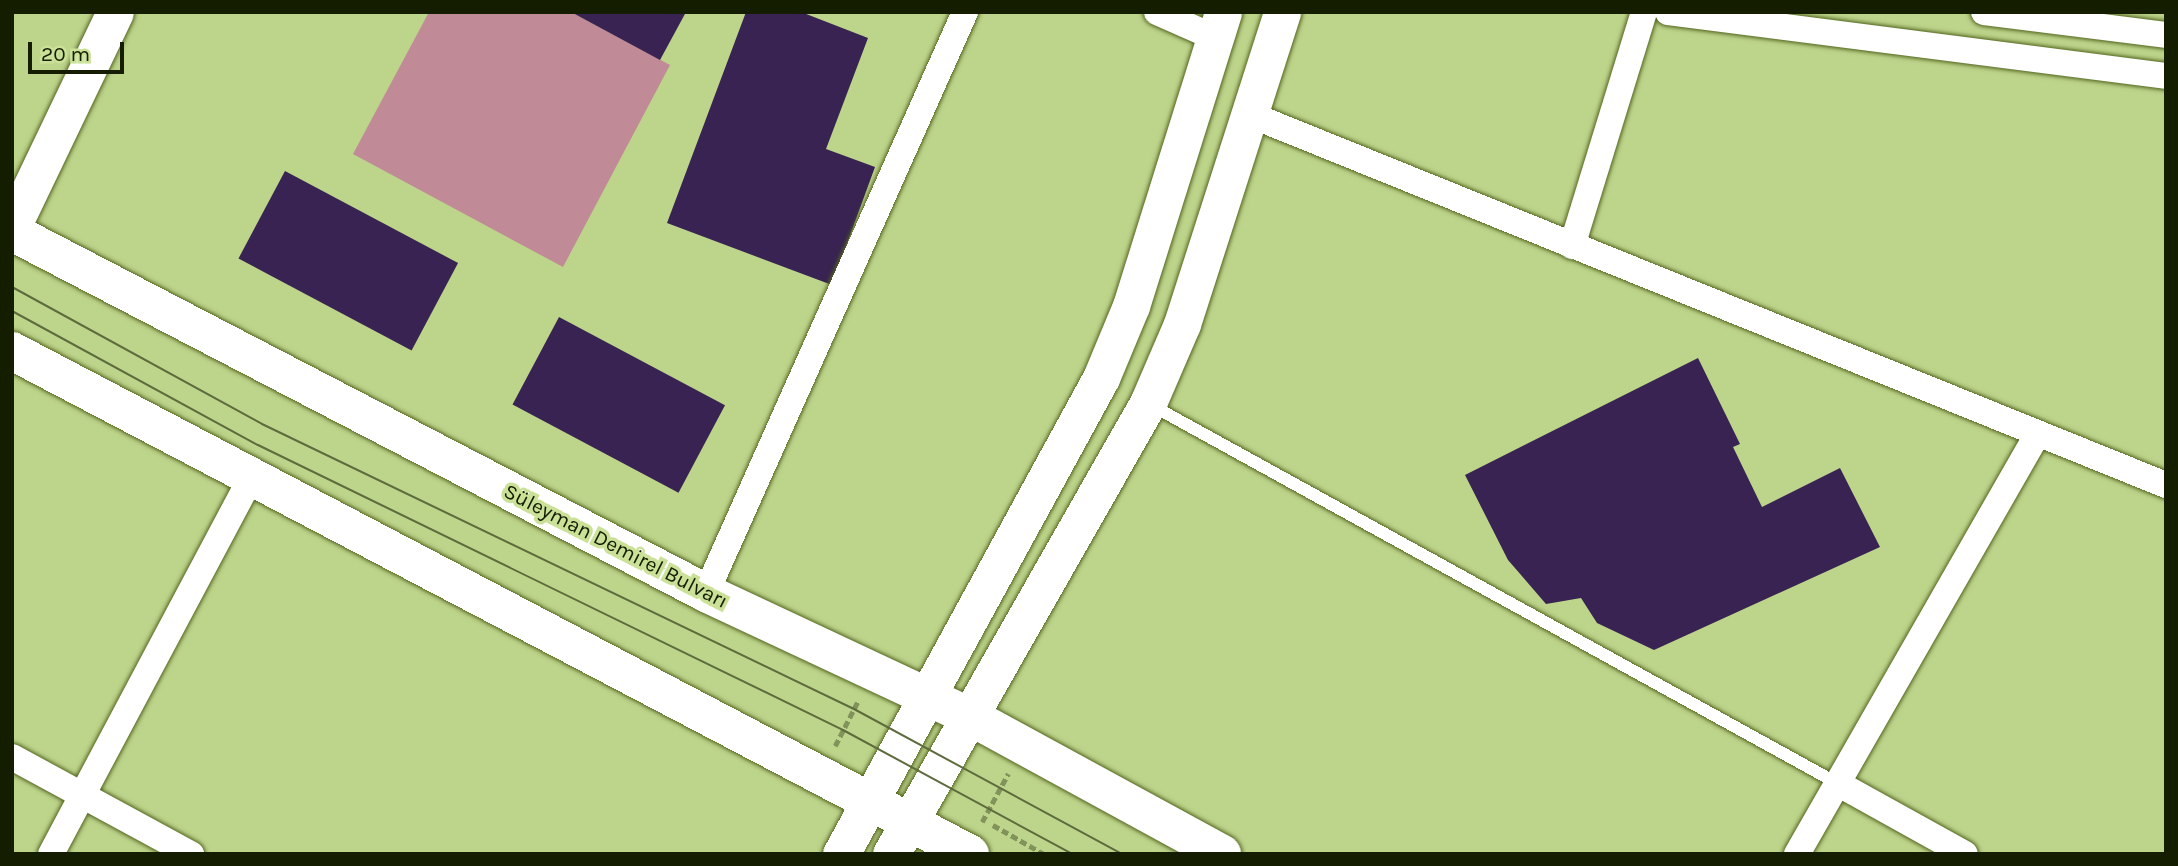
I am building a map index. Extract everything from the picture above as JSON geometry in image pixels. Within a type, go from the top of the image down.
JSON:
[{"type":"main road","name":"Süleyman Demirel Bulvarı","points":[[12,230],[706,593],[971,717],[1222,854]]},
{"type":"main road","points":[[12,351],[250,480],[869,800],[900,838],[974,842]]},
{"type":"street","points":[[12,230],[115,12]]},
{"type":"street","points":[[706,593],[965,12]]},
{"type":"street","points":[[841,854],[1101,378],[1131,306],[1219,25],[1157,12]]},
{"type":"street","points":[[900,838],[1148,403],[1182,324],[1282,12]]},
{"type":"street","points":[[1572,246],[1644,12]]},
{"type":"street","points":[[1668,12],[2166,76]]},
{"type":"street","points":[[1984,12],[2166,35]]},
{"type":"street","points":[[1251,115],[2166,485]]},
{"type":"street","points":[[1797,854],[2037,435]]},
{"type":"street","points":[[51,854],[250,480]]},
{"type":"street","points":[[12,757],[191,854]]},
{"type":"street","points":[[1837,783],[1965,854]]},
{"type":"lane","points":[[1148,403],[1837,783]]},
{"type":"path","points":[[821,775],[872,672]]},
{"type":"path","points":[[1023,745],[974,842],[1044,854]]},
{"type":"shaded area","points":[[429,12],[571,12],[670,65],[563,267],[353,154]]},
{"type":"building","points":[[571,12],[686,12],[660,60]]},
{"type":"building","points":[[746,12],[801,12],[868,38],[826,149],[875,167],[832,285],[667,223]]},
{"type":"building","points":[[285,171],[458,263],[412,350],[239,258]]},
{"type":"building","points":[[559,317],[725,405],[679,493],[513,404]]},
{"type":"building","points":[[1698,358],[1740,444],[1733,447],[1762,507],[1840,468],[1880,547],[1654,650],[1597,623],[1581,598],[1546,604],[1508,560],[1465,475]]},
{"type":"tram line","points":[[12,287],[262,424],[854,709],[1122,854]]},
{"type":"tram line","points":[[12,311],[258,445],[843,730],[1072,854]]}]
